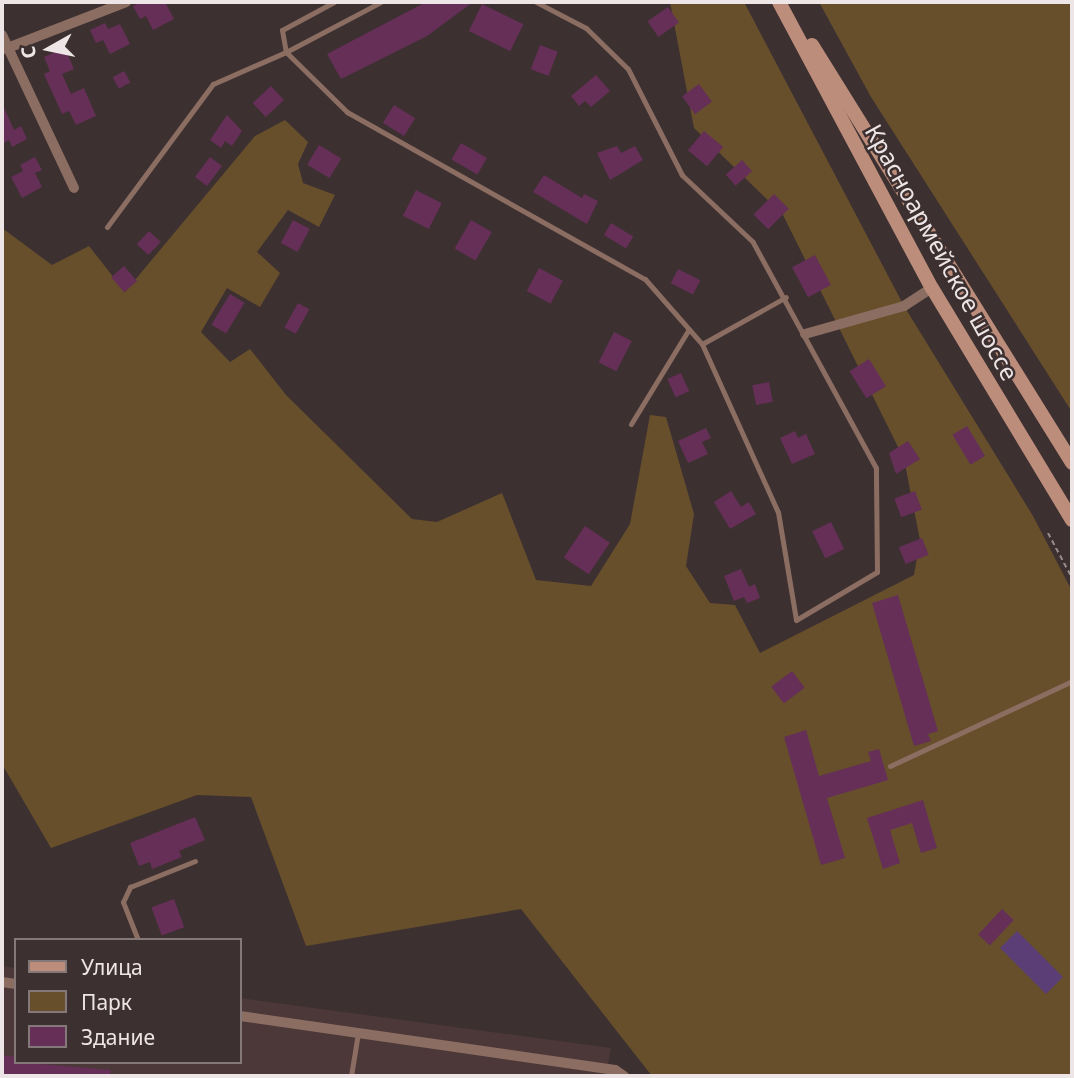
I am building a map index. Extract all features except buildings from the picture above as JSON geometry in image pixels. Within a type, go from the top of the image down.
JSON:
[{"type":"main road","name":"Красноармейское шоссе","points":[[779,2],[932,288],[1072,520]]},
{"type":"main road","name":"Красноармейское шоссе","points":[[784,2],[1072,463]]},
{"type":"street","points":[[5,49],[127,2]]},
{"type":"street","points":[[2,35],[5,49],[74,188]]},
{"type":"street","points":[[805,334],[904,306],[932,288]]},
{"type":"street","points":[[242,1016],[615,1070],[624,1076]]},
{"type":"lane","points":[[334,2],[282,30],[286,52],[347,112],[645,279],[702,345],[778,512],[796,620],[877,572],[876,468],[786,297],[753,242],[682,175],[628,69],[586,27],[536,2]]},
{"type":"lane","points":[[107,227],[213,85],[286,52],[381,2]]},
{"type":"lane","points":[[702,345],[786,297]]},
{"type":"lane","points":[[631,424],[689,329]]},
{"type":"lane","points":[[890,766],[1072,681]]},
{"type":"lane","points":[[137,938],[123,902],[130,887],[195,861]]},
{"type":"lane","points":[[351,1076],[358,1033]]},
{"type":"path","points":[[1048,533],[1072,578]]},
{"type":"shaded area","points":[[1017,931],[1063,977],[1046,994],[1000,948]]},
{"type":"shaded area","points":[[2,966],[14,968],[14,1064],[242,1064],[242,998],[611,1048],[606,1076],[2,1076]]},
{"type":"green space","points":[[670,2],[744,2],[904,306],[1033,516],[1072,591],[1072,1076],[652,1076],[521,909],[306,946],[251,797],[197,795],[51,848],[2,764],[2,228],[52,265],[89,246],[125,292],[255,136],[285,120],[308,142],[298,164],[303,183],[335,195],[319,227],[288,210],[257,252],[280,273],[260,307],[227,288],[201,332],[230,362],[250,349],[286,395],[412,519],[437,522],[502,493],[536,580],[591,586],[630,524],[650,415],[666,417],[694,514],[686,566],[710,603],[735,605],[760,653],[914,575],[920,540],[904,459],[783,215],[694,128]]},
{"type":"green space","points":[[819,2],[1072,2],[1072,412],[871,97]]}]
